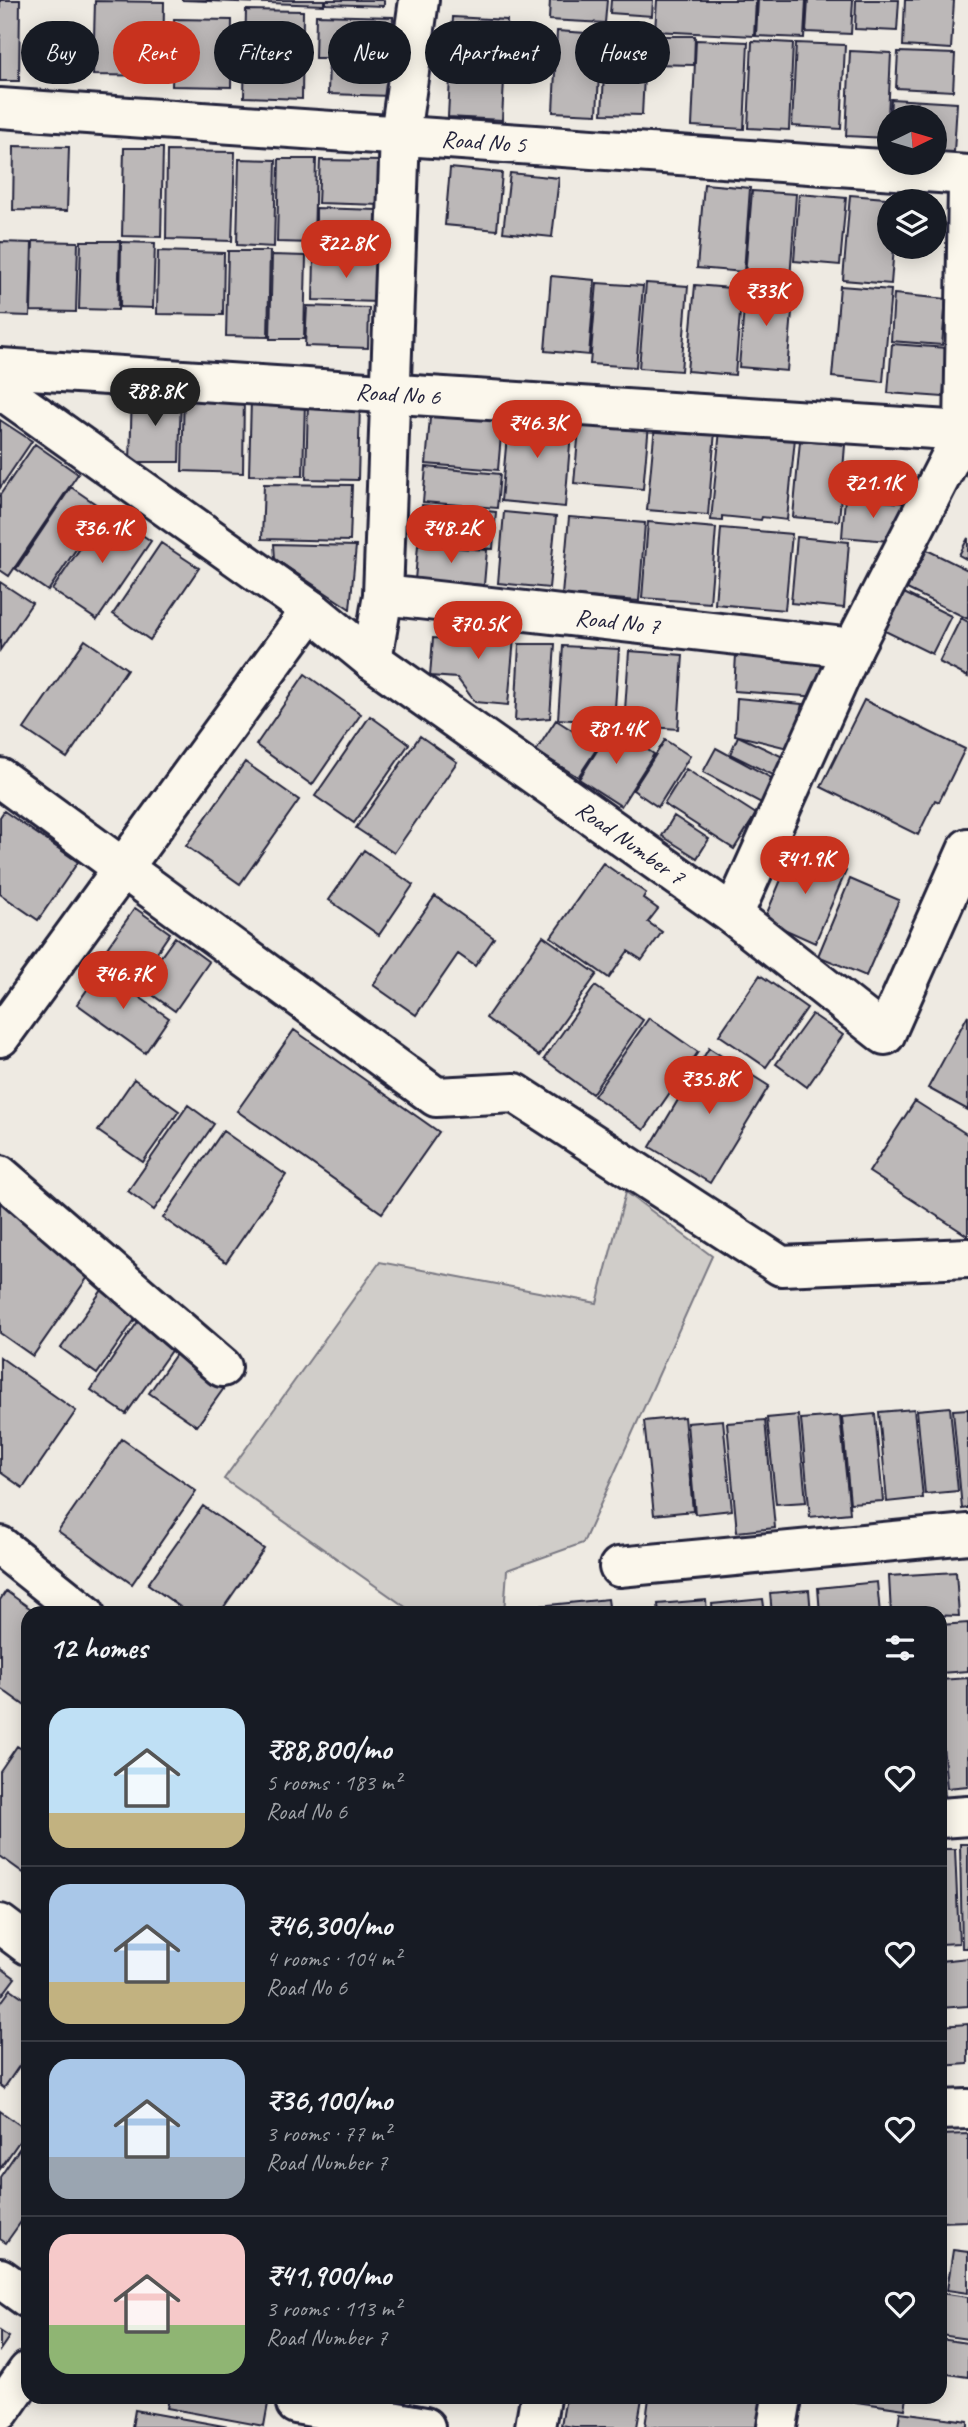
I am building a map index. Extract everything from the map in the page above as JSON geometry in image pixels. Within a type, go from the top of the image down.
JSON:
[{"type":"street","points":[[372,660],[383,595],[400,135],[419,0]]},
{"type":"street","name":"Road No 5","points":[[0,108],[968,175]]},
{"type":"street","points":[[733,915],[853,648],[964,431],[968,186]]},
{"type":"street","name":"Road No 6","points":[[0,368],[964,431]]},
{"type":"street","name":"Road Number 7","points":[[0,390],[311,610],[372,660],[733,915],[885,1035],[968,848]]},
{"type":"street","name":"Road No 7","points":[[383,595],[853,648]]},
{"type":"street","points":[[0,1037],[311,610]]},
{"type":"street","points":[[0,778],[436,1097],[515,1093],[781,1266],[968,1258]]},
{"type":"street","points":[[0,1175],[222,1367]]},
{"type":"street","points":[[619,1567],[968,1534]]},
{"type":"street","points":[[0,1546],[75,1606]]},
{"type":"street","points":[[947,1818],[968,1816]]},
{"type":"street","points":[[0,1924],[21,1940]]},
{"type":"street","points":[[947,2110],[968,2109]]},
{"type":"street","points":[[0,2278],[21,2293]]},
{"type":"street","points":[[0,2412],[21,2381]]},
{"type":"street","points":[[535,2427],[539,2404]]},
{"type":"street","points":[[776,2427],[781,2404]]},
{"type":"street","points":[[295,2410],[425,2427]]},
{"type":"shaded area","points":[[626,1192],[712,1256],[583,1543],[507,1570],[504,1606],[404,1606],[224,1479],[380,1262],[597,1303]]},
{"type":"building","points":[[0,0],[20,0],[19,81],[0,81]]},
{"type":"building","points":[[181,0],[324,0],[324,5]]},
{"type":"building","points":[[326,0],[384,0],[384,6],[326,4]]},
{"type":"building","points":[[550,0],[607,0],[605,21],[549,20]]},
{"type":"building","points":[[611,0],[653,0],[652,16],[610,13]]},
{"type":"building","points":[[657,0],[756,0],[754,36],[670,32],[670,21],[656,21]]},
{"type":"building","points":[[758,0],[806,0],[804,38],[756,36]]},
{"type":"building","points":[[808,0],[853,0],[851,34],[806,32]]},
{"type":"building","points":[[856,0],[899,0],[897,31],[855,29]]},
{"type":"building","points":[[905,0],[954,0],[951,49],[903,46]]},
{"type":"building","points":[[95,1],[164,2],[164,21],[113,21],[113,75],[99,75],[99,21],[94,21]]},
{"type":"building","points":[[246,10],[303,11],[303,21],[246,21]]},
{"type":"building","points":[[316,15],[393,17],[393,21],[328,21],[328,58],[315,58]]},
{"type":"building","points":[[453,17],[507,20],[507,21],[453,21]]},
{"type":"building","points":[[232,20],[214,21],[214,84],[231,84],[231,87],[172,86],[200,84],[200,21],[174,21]]},
{"type":"building","points":[[561,31],[575,32],[575,84],[598,84],[597,114],[553,112],[554,84],[561,84]]},
{"type":"building","points":[[670,36],[695,36],[694,65],[670,64]]},
{"type":"building","points":[[696,40],[748,42],[744,129],[692,126]]},
{"type":"building","points":[[752,41],[793,43],[789,130],[748,128]]},
{"type":"building","points":[[796,43],[845,45],[841,129],[792,126]]},
{"type":"building","points":[[850,51],[891,53],[889,105],[877,105],[877,138],[846,136]]},
{"type":"building","points":[[898,52],[955,54],[953,91],[896,88]]},
{"type":"building","points":[[244,84],[302,84],[302,99],[244,97]]},
{"type":"building","points":[[328,84],[391,84],[391,96],[328,94]]},
{"type":"building","points":[[450,84],[504,84],[502,120],[448,117]]},
{"type":"building","points":[[604,84],[644,84],[642,115],[602,114]]},
{"type":"building","points":[[891,99],[957,103],[954,152],[947,152],[947,105],[891,105]]},
{"type":"building","points":[[14,146],[69,147],[67,211],[13,210]]},
{"type":"building","points":[[124,148],[163,148],[161,237],[122,236]]},
{"type":"building","points":[[167,151],[235,152],[232,241],[166,239]]},
{"type":"building","points":[[239,159],[276,160],[274,247],[237,245]]},
{"type":"building","points":[[279,159],[316,159],[314,243],[277,242]]},
{"type":"building","points":[[320,160],[382,161],[381,205],[318,203]]},
{"type":"building","points":[[450,168],[502,173],[497,230],[445,225]]},
{"type":"building","points":[[510,173],[559,178],[552,237],[503,232]]},
{"type":"building","points":[[704,184],[750,188],[744,272],[697,268]]},
{"type":"building","points":[[752,191],[796,194],[790,280],[745,276]]},
{"type":"building","points":[[799,194],[846,198],[840,265],[794,261]]},
{"type":"building","points":[[850,195],[877,197],[877,259],[893,259],[891,284],[843,280]]},
{"type":"building","points":[[316,208],[377,210],[376,248],[316,246]]},
{"type":"building","points":[[33,241],[78,242],[76,312],[31,311]]},
{"type":"building","points":[[81,241],[120,241],[118,310],[79,309]]},
{"type":"building","points":[[0,242],[32,243],[30,316],[0,315]]},
{"type":"building","points":[[121,242],[155,243],[153,308],[120,307]]},
{"type":"building","points":[[158,251],[224,253],[223,315],[157,314]]},
{"type":"building","points":[[228,251],[270,251],[268,337],[226,336]]},
{"type":"building","points":[[272,255],[306,256],[304,339],[270,339]]},
{"type":"building","points":[[314,258],[379,260],[378,302],[313,300]]},
{"type":"building","points":[[551,276],[595,280],[589,355],[545,351]]},
{"type":"building","points":[[597,283],[643,286],[636,367],[590,364]]},
{"type":"building","points":[[646,283],[688,286],[681,371],[639,368]]},
{"type":"building","points":[[746,284],[794,288],[787,371],[739,367]]},
{"type":"building","points":[[695,285],[742,289],[735,375],[687,371]]},
{"type":"building","points":[[840,286],[891,290],[883,382],[832,377]]},
{"type":"building","points":[[894,294],[946,299],[942,345],[891,341]]},
{"type":"building","points":[[307,306],[369,308],[368,348],[305,346]]},
{"type":"building","points":[[892,344],[947,348],[943,397],[888,393]]},
{"type":"building","points":[[132,393],[181,395],[179,462],[130,462]]},
{"type":"building","points":[[184,393],[244,394],[243,473],[182,471]]},
{"type":"building","points":[[251,399],[305,400],[303,476],[249,475]]},
{"type":"building","points":[[308,401],[360,402],[358,480],[306,479]]},
{"type":"building","points":[[431,406],[503,412],[498,470],[426,464]]},
{"type":"building","points":[[509,414],[572,419],[565,507],[501,501]]},
{"type":"building","points":[[580,418],[649,424],[643,489],[574,483]]},
{"type":"building","points":[[0,420],[32,441],[0,488]]},
{"type":"building","points":[[655,425],[715,431],[708,515],[647,510]]},
{"type":"building","points":[[720,430],[795,438],[787,520],[722,516],[722,521],[711,520]]},
{"type":"building","points":[[800,441],[845,445],[839,521],[793,517]]},
{"type":"building","points":[[35,444],[78,474],[9,576],[0,570],[0,495]]},
{"type":"building","points":[[426,467],[500,474],[497,508],[423,502]]},
{"type":"building","points":[[264,484],[352,485],[350,541],[262,539]]},
{"type":"building","points":[[71,487],[103,509],[48,591],[16,569]]},
{"type":"building","points":[[845,498],[904,503],[901,542],[842,537]]},
{"type":"building","points":[[422,505],[496,512],[493,549],[419,543]]},
{"type":"building","points":[[106,510],[151,541],[97,620],[52,590]]},
{"type":"building","points":[[504,512],[556,517],[549,588],[498,583]]},
{"type":"building","points":[[569,517],[645,523],[639,601],[562,595]]},
{"type":"building","points":[[648,522],[716,528],[710,603],[642,598]]},
{"type":"building","points":[[721,528],[792,534],[785,610],[715,604]]},
{"type":"building","points":[[797,537],[849,542],[844,608],[791,603]]},
{"type":"building","points":[[968,538],[968,560],[959,555]]},
{"type":"building","points":[[161,543],[199,568],[150,640],[113,614]]},
{"type":"building","points":[[274,544],[356,546],[350,609],[275,559]]},
{"type":"building","points":[[418,545],[487,550],[484,585],[415,580]]},
{"type":"building","points":[[927,550],[968,570],[968,619],[907,589]]},
{"type":"building","points":[[0,582],[32,603],[0,650]]},
{"type":"building","points":[[904,593],[951,616],[932,654],[885,631]]},
{"type":"building","points":[[961,618],[968,622],[968,677],[939,662]]},
{"type":"building","points":[[463,622],[515,627],[508,705],[475,702],[457,678],[430,676],[433,638],[461,640]]},
{"type":"building","points":[[85,640],[127,669],[67,758],[24,729]]},
{"type":"building","points":[[519,644],[555,644],[550,718],[515,721]]},
{"type":"building","points":[[563,646],[619,649],[614,723],[558,719]]},
{"type":"building","points":[[629,651],[683,655],[678,729],[624,725]]},
{"type":"building","points":[[736,654],[822,660],[820,697],[734,691]]},
{"type":"building","points":[[305,674],[361,714],[312,785],[256,745]]},
{"type":"building","points":[[737,698],[802,704],[792,749],[735,735]]},
{"type":"building","points":[[864,700],[965,749],[939,802],[935,800],[918,835],[821,787]]},
{"type":"building","points":[[370,716],[409,744],[354,823],[315,796]]},
{"type":"building","points":[[556,720],[598,747],[578,777],[536,751]]},
{"type":"building","points":[[612,727],[654,754],[621,806],[579,779]]},
{"type":"building","points":[[420,736],[457,762],[394,853],[356,828]]},
{"type":"building","points":[[738,736],[783,757],[775,776],[730,754]]},
{"type":"building","points":[[665,740],[690,756],[658,807],[633,790]]},
{"type":"building","points":[[716,748],[775,780],[763,804],[703,772]]},
{"type":"building","points":[[245,762],[299,800],[240,884],[186,846]]},
{"type":"building","points":[[686,769],[756,814],[734,849],[664,804]]},
{"type":"building","points":[[4,811],[78,862],[38,920],[0,894],[0,817]]},
{"type":"building","points":[[674,816],[709,839],[697,858],[662,836]]},
{"type":"building","points":[[794,849],[846,871],[815,943],[764,920]]},
{"type":"building","points":[[364,850],[413,885],[379,935],[329,900]]},
{"type":"building","points":[[603,863],[646,893],[643,898],[658,909],[648,922],[662,932],[642,960],[628,951],[609,978],[551,937]]},
{"type":"building","points":[[850,879],[899,900],[866,976],[818,956]]},
{"type":"building","points":[[435,896],[494,938],[475,966],[458,954],[416,1015],[373,985]]},
{"type":"building","points":[[135,908],[170,933],[134,986],[98,961]]},
{"type":"building","points":[[543,936],[597,974],[539,1056],[486,1018]]},
{"type":"building","points":[[175,937],[209,962],[175,1011],[140,986]]},
{"type":"building","points":[[101,970],[169,1018],[145,1053],[77,1004]]},
{"type":"building","points":[[760,975],[807,1008],[766,1067],[719,1035]]},
{"type":"building","points":[[595,986],[643,1020],[592,1094],[544,1059]]},
{"type":"building","points":[[812,1014],[843,1035],[807,1087],[776,1064]]},
{"type":"building","points":[[968,1015],[968,1110],[928,1088]]},
{"type":"building","points":[[649,1018],[698,1052],[644,1130],[594,1096]]},
{"type":"building","points":[[294,1030],[439,1132],[382,1213],[237,1111]]},
{"type":"building","points":[[709,1048],[769,1086],[710,1183],[650,1147]]},
{"type":"building","points":[[134,1079],[179,1111],[143,1162],[98,1131]]},
{"type":"building","points":[[915,1101],[968,1135],[968,1236],[869,1172]]},
{"type":"building","points":[[188,1105],[214,1124],[154,1210],[128,1191]]},
{"type":"building","points":[[223,1131],[286,1175],[226,1262],[163,1218]]},
{"type":"building","points":[[0,1195],[97,1264],[33,1356],[0,1333]]},
{"type":"building","points":[[102,1290],[138,1315],[97,1374],[61,1348]]},
{"type":"building","points":[[146,1310],[182,1335],[126,1414],[91,1390]]},
{"type":"building","points":[[181,1347],[229,1381],[197,1426],[149,1393]]},
{"type":"building","points":[[0,1357],[76,1411],[23,1488],[0,1472]]},
{"type":"building","points":[[950,1407],[958,1491],[925,1494],[917,1410]]},
{"type":"building","points":[[914,1409],[923,1498],[887,1502],[879,1412]]},
{"type":"building","points":[[968,1409],[968,1508],[962,1509],[953,1410]]},
{"type":"building","points":[[875,1414],[883,1501],[850,1503],[842,1417]]},
{"type":"building","points":[[798,1415],[806,1502],[776,1504],[767,1418]]},
{"type":"building","points":[[840,1416],[850,1513],[810,1517],[801,1419]]},
{"type":"building","points":[[684,1417],[693,1511],[654,1515],[644,1421]]},
{"type":"building","points":[[723,1420],[732,1510],[695,1514],[687,1423]]},
{"type":"building","points":[[765,1420],[775,1528],[737,1532],[727,1423]]},
{"type":"building","points":[[122,1439],[196,1491],[132,1584],[58,1531]]},
{"type":"building","points":[[203,1506],[264,1549],[225,1606],[179,1606],[148,1584]]},
{"type":"building","points":[[956,1572],[959,1616],[947,1616],[947,1606],[891,1606],[889,1576]]},
{"type":"building","points":[[877,1582],[879,1606],[819,1606],[818,1588]]},
{"type":"building","points":[[809,1590],[810,1606],[771,1606],[770,1593]]},
{"type":"building","points":[[6,1591],[27,1606],[21,1606],[21,1703],[0,1688],[0,1600]]},
{"type":"building","points":[[608,1599],[609,1606],[539,1606]]},
{"type":"building","points":[[763,1599],[764,1606],[712,1606]]},
{"type":"building","points":[[706,1600],[706,1606],[658,1606]]},
{"type":"building","points":[[968,1623],[968,1671],[947,1672],[947,1624]]},
{"type":"building","points":[[968,1678],[968,1786],[947,1788],[947,1680]]},
{"type":"building","points":[[17,1746],[21,1749],[21,1871],[0,1856],[0,1771]]},
{"type":"building","points":[[960,1844],[968,1844],[968,1948],[962,1948]]},
{"type":"building","points":[[947,1849],[955,1849],[959,1943],[947,1944]]},
{"type":"building","points":[[968,1958],[968,2006],[947,2008],[947,1960]]},
{"type":"building","points":[[0,1967],[15,1978],[0,1998]]},
{"type":"building","points":[[11,1989],[21,1996],[21,2063],[4,2088],[0,2085],[0,2004]]},
{"type":"building","points":[[968,2024],[968,2064],[947,2066],[947,2026]]},
{"type":"building","points":[[0,2111],[21,2126],[21,2139],[0,2169]]},
{"type":"building","points":[[968,2134],[968,2221],[947,2222],[947,2135]]},
{"type":"building","points":[[21,2146],[21,2222],[6,2243],[0,2239],[0,2177]]},
{"type":"building","points":[[953,2250],[968,2252],[968,2293],[947,2290]]},
{"type":"building","points":[[947,2294],[968,2297],[968,2339],[947,2336]]},
{"type":"building","points":[[0,2331],[9,2337],[0,2350]]},
{"type":"building","points":[[947,2340],[968,2343],[968,2377],[947,2374]]},
{"type":"building","points":[[168,2404],[268,2404],[264,2426],[167,2408]]},
{"type":"building","points":[[565,2404],[641,2404],[637,2427],[561,2425]]},
{"type":"building","points":[[648,2404],[760,2404],[757,2427],[645,2427]]},
{"type":"building","points":[[870,2404],[906,2404],[905,2409]]},
{"type":"building","points":[[135,2410],[229,2427],[132,2427]]},
{"type":"building","points":[[900,2412],[968,2421],[968,2427],[898,2427]]}]
